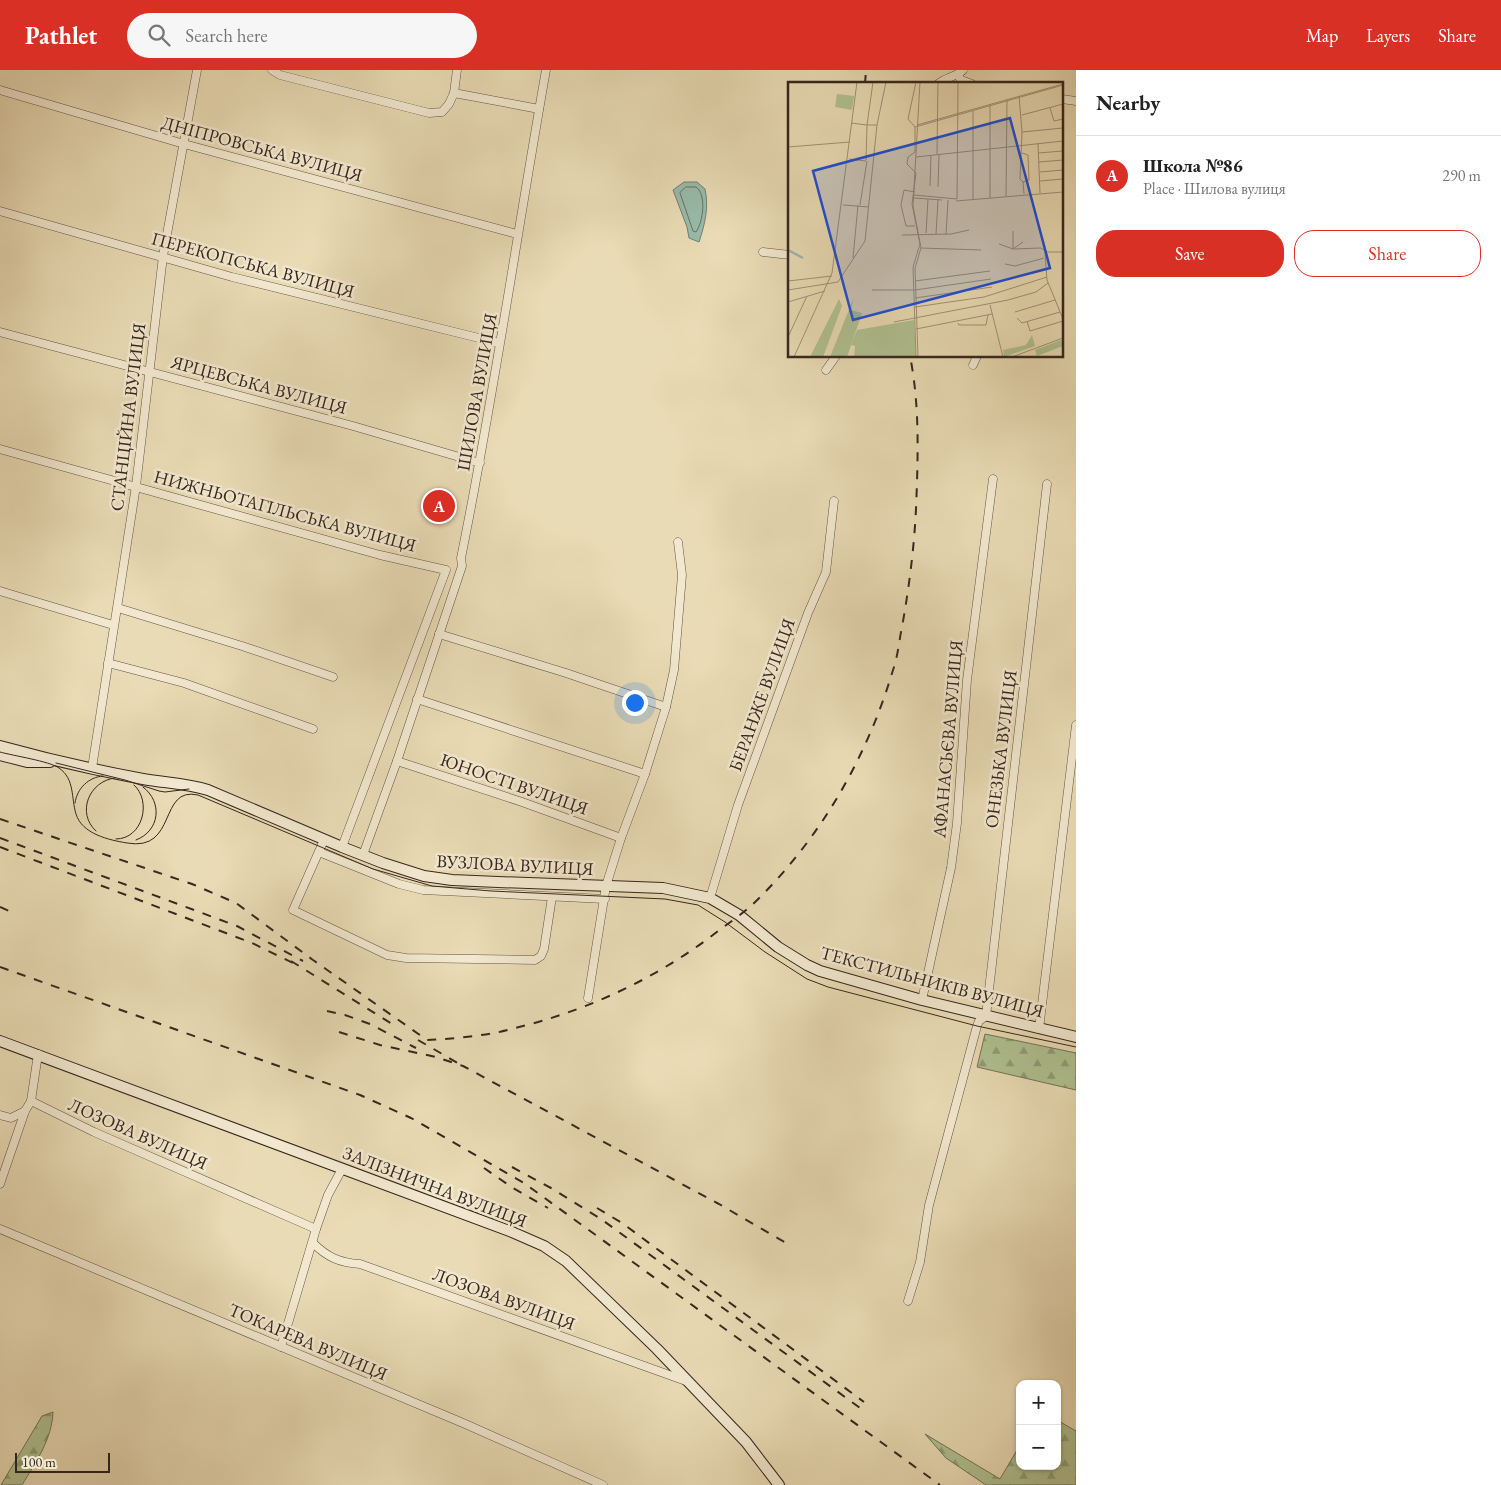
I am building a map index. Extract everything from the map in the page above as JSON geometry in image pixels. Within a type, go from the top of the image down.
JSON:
[{"type":"street","name":"СТАНЦІЙНА ВУЛИЦЯ","points":[[92,768],[136,486],[163,256],[197,70]]},
{"type":"street","points":[[272,70],[280,75],[429,113],[442,112],[449,104],[454,93],[456,70]]},
{"type":"street","name":"ШИЛОВА ВУЛИЦЯ","points":[[363,855],[462,566],[461,558],[480,462],[546,70]]},
{"type":"street","points":[[941,82],[961,72],[961,80],[966,82]]},
{"type":"street","name":"ДНІПРОВСЬКА ВУЛИЦЯ","points":[[0,90],[184,144],[517,234]]},
{"type":"street","points":[[454,93],[539,109]]},
{"type":"street","name":"ПЕРЕКОПСЬКА ВУЛИЦЯ","points":[[0,211],[232,277],[499,344]]},
{"type":"street","points":[[763,252],[788,255]]},
{"type":"street","name":"ЯРЦЕВСЬКА ВУЛИЦЯ","points":[[0,332],[353,426],[480,462]]},
{"type":"street","points":[[826,370],[835,358]]},
{"type":"street","points":[[973,365],[976,358]]},
{"type":"street","name":"НИЖНЬОТАГІЛЬСЬКА ВУЛИЦЯ","points":[[0,449],[380,555],[446,570],[342,847]]},
{"type":"street","name":"АФАНАСЬЄВА ВУЛИЦЯ","points":[[922,1000],[952,859],[957,823],[967,680],[993,479]]},
{"type":"street","name":"ОНЕЗЬКА ВУЛИЦЯ","points":[[986,1016],[1047,484]]},
{"type":"street","name":"БЕРАНЖЕ ВУЛИЦЯ","points":[[710,898],[738,805],[808,612],[826,572],[834,501]]},
{"type":"street","points":[[588,998],[606,886],[621,838],[645,774],[666,707],[674,670],[682,575],[678,542]]},
{"type":"street","points":[[0,591],[113,625]]},
{"type":"street","points":[[118,608],[242,646],[333,677]]},
{"type":"street","points":[[440,634],[566,672],[666,707]]},
{"type":"street","points":[[108,663],[184,683],[313,728]]},
{"type":"street","points":[[418,699],[645,774]]},
{"type":"street","points":[[1040,1029],[1076,725]]},
{"type":"street","name":"ВУЗЛОВА ВУЛИЦЯ","points":[[0,746],[53,760],[145,779],[200,787],[324,840],[416,874],[442,879],[662,888],[710,898]]},
{"type":"street","name":"ВУЗЛОВА ВУЛИЦЯ","points":[[0,755],[35,763],[53,760]]},
{"type":"street","name":"ЮНОСТІ ВУЛИЦЯ","points":[[397,760],[621,838]]},
{"type":"street","points":[[324,840],[293,910],[386,955],[406,958],[534,960],[541,956],[544,949],[552,897]]},
{"type":"street","points":[[318,852],[399,884],[424,890],[604,899]]},
{"type":"street","name":"ТЕКСТИЛЬНИКІВ ВУЛИЦЯ","points":[[710,898],[739,915],[778,947],[807,965],[835,976],[922,1000],[1076,1037]]},
{"type":"street","points":[[908,1301],[920,1262],[929,1205],[975,1035],[979,1021],[986,1016]]},
{"type":"street","name":"ЗАЛІЗНИЧНА ВУЛИЦЯ","points":[[0,1041],[512,1232],[544,1246],[566,1261],[657,1349],[746,1442],[779,1485]]},
{"type":"street","points":[[0,1184],[25,1111],[31,1100],[38,1054]]},
{"type":"street","name":"ЛОЗОВА ВУЛИЦЯ","points":[[31,1100],[94,1132],[316,1229]]},
{"type":"street","points":[[0,1115],[11,1118],[25,1111]]},
{"type":"street","points":[[281,1347],[316,1229],[328,1195],[342,1170]]},
{"type":"street","name":"ТОКАРЕВА ВУЛИЦЯ","points":[[0,1229],[463,1423],[604,1485]]},
{"type":"street","name":"ЛОЗОВА ВУЛИЦЯ","points":[[313,1243],[326,1256],[339,1261],[360,1264],[687,1382]]},
{"type":"green space","points":[[985,1034],[1076,1053],[1076,1090],[977,1067]]},
{"type":"green space","points":[[53,1412],[50,1432],[38,1459],[22,1485],[1,1485],[42,1416]]},
{"type":"green space","points":[[1061,1422],[1076,1431],[1076,1485],[986,1485],[946,1458],[925,1434],[1000,1479],[1016,1452],[1016,1470],[1061,1470]]},
{"type":"water","points":[[684,182],[697,182],[705,189],[707,202],[706,216],[699,242],[689,238],[687,227],[673,190]]},
{"type":"tram line","points":[[0,752],[40,761],[59,768],[64,772],[70,783],[74,808],[79,821],[90,831],[112,840],[127,843],[143,843],[154,838],[177,800],[186,795],[198,795],[373,869],[432,886],[491,891],[665,899],[698,905],[807,979],[828,987],[977,1026],[1076,1047]]},
{"type":"tram line","points":[[56,763],[125,780],[159,791],[189,789]]},
{"type":"tram line","points":[[75,803],[78,793],[85,784],[103,776]]},
{"type":"tram line","points":[[96,831],[90,824],[87,816],[86,807],[88,799],[98,785],[106,780],[115,778]]},
{"type":"tram line","points":[[116,839],[133,833],[142,818],[143,800],[140,792],[134,785]]},
{"type":"tram line","points":[[136,840],[150,830],[156,816],[154,800],[143,787]]},
{"type":"railway","points":[[865,82],[866,70]]},
{"type":"railway","points":[[0,819],[192,884],[236,903],[427,1040],[460,1038],[531,1024],[582,1007],[631,986],[678,959],[737,917],[749,908],[776,880],[799,854],[819,826],[855,766],[869,735],[882,703],[896,659],[913,554],[918,432],[910,358]]},
{"type":"railway","points":[[0,838],[237,926],[303,961]]},
{"type":"railway","points":[[0,847],[252,943],[295,964]]},
{"type":"railway","points":[[0,907],[16,914]]},
{"type":"railway","points":[[291,961],[397,1027]]},
{"type":"railway","points":[[0,967],[360,1095],[411,1118],[524,1183],[940,1485]]},
{"type":"railway","points":[[327,1011],[370,1024],[416,1048]]},
{"type":"railway","points":[[339,1032],[380,1045],[436,1057],[463,1066],[719,1204],[786,1243]]},
{"type":"railway","points":[[418,1040],[463,1066]]},
{"type":"railway","points":[[512,1167],[551,1188],[601,1219],[860,1408]]},
{"type":"railway","points":[[484,1168],[513,1188],[548,1208]]},
{"type":"railway","points":[[597,1208],[622,1223],[864,1402]]},
{"type":"place","name":"Школа №86","points":[[439,506]]}]
